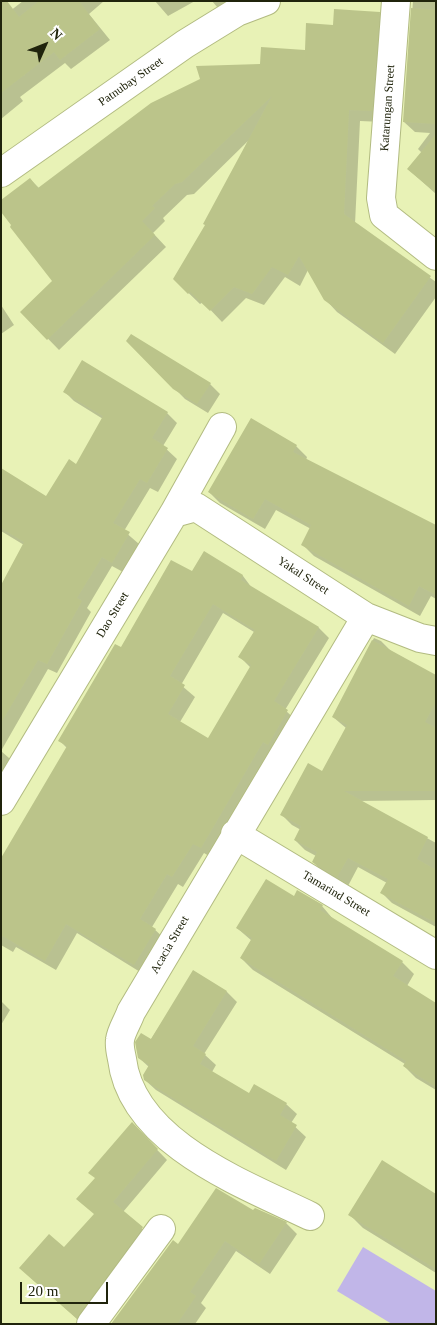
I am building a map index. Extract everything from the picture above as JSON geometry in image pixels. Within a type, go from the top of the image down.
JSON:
[{"type":"street","name":"Patnubay Street","points":[[1,173],[185,44],[237,12],[266,1]]},
{"type":"street","name":"Katarungan Street","points":[[396,1],[380,198],[384,215],[436,256]]},
{"type":"street","name":"Dao Street","points":[[1,801],[174,513],[222,427]]},
{"type":"street","name":"Yakal Street","points":[[174,513],[196,507],[366,617],[420,638],[436,641]]},
{"type":"street","name":"Acacia Street","points":[[310,1216],[221,1173],[168,1137],[142,1110],[124,1076],[120,1041],[131,1012],[235,834],[366,617]]},
{"type":"street","name":"Tamarind Street","points":[[235,834],[436,955]]},
{"type":"street","points":[[91,1324],[161,1229]]},
{"type":"shaded area","points":[[363,1247],[436,1291],[436,1324],[392,1324],[337,1291]]},
{"type":"building","points":[[1,1],[7,1],[19,17],[39,1],[79,1],[100,29],[60,60],[54,52],[1,93]]},
{"type":"building","points":[[411,8],[436,10],[436,124],[403,122]]},
{"type":"building","points":[[334,9],[380,12],[372,111],[349,110],[344,214],[431,276],[383,343],[324,300],[299,256],[288,275],[272,267],[252,294],[234,287],[210,311],[190,292],[188,294],[173,279],[205,225],[203,224],[272,96],[182,182],[175,184],[152,206],[155,208],[142,221],[155,235],[47,340],[20,312],[52,281],[10,227],[11,225],[1,212],[1,200],[30,178],[38,188],[151,103],[200,79],[196,66],[260,64],[261,47],[305,50],[306,23],[333,25]]},
{"type":"building","points":[[436,134],[436,193],[407,169]]},
{"type":"building","points":[[131,334],[211,383],[197,404],[173,389],[126,341]]},
{"type":"building","points":[[82,360],[168,412],[152,438],[168,448],[147,483],[140,479],[113,523],[130,532],[112,563],[102,557],[77,598],[82,601],[47,664],[38,660],[1,723],[1,585],[24,542],[1,528],[1,468],[46,496],[69,459],[76,464],[103,416],[63,392]]},
{"type":"building","points":[[251,418],[297,445],[293,452],[436,525],[436,595],[419,586],[409,606],[301,545],[311,525],[265,499],[253,519],[208,492]]},
{"type":"building","points":[[204,551],[243,575],[241,580],[319,627],[274,701],[288,710],[268,745],[263,742],[201,848],[193,844],[172,877],[167,874],[140,919],[156,929],[134,965],[66,924],[45,961],[1,935],[1,858],[67,746],[58,741],[115,644],[121,647],[171,560],[192,571]],"holes":[[[213,604],[255,630],[238,657],[251,665],[208,738],[168,714],[185,685],[170,676]]]},
{"type":"building","points":[[372,640],[436,675],[436,702],[425,722],[436,728],[436,791],[344,791],[428,837],[417,859],[436,870],[436,923],[380,893],[388,879],[348,858],[337,877],[312,862],[317,852],[294,840],[301,826],[280,815],[308,763],[322,771],[347,725],[332,717]]},
{"type":"building","points":[[266,879],[294,896],[297,890],[323,905],[320,910],[403,961],[393,976],[436,1003],[436,1087],[403,1066],[406,1061],[240,958],[252,938],[236,928]]},
{"type":"building","points":[[193,970],[227,991],[193,1046],[206,1054],[200,1064],[249,1093],[254,1084],[287,1103],[280,1115],[297,1125],[276,1161],[144,1080],[143,1075],[149,1065],[138,1058],[135,1042],[141,1033],[151,1039]]},
{"type":"building","points":[[132,1122],[158,1149],[113,1202],[143,1227],[77,1319],[19,1268],[49,1234],[64,1247],[94,1214],[76,1199],[95,1178],[88,1173]]},
{"type":"building","points":[[382,1160],[436,1194],[436,1269],[348,1215]]},
{"type":"building","points":[[216,1188],[253,1210],[255,1208],[287,1222],[259,1264],[225,1241],[190,1292],[196,1296],[177,1324],[111,1324],[173,1240],[178,1244]]}]
